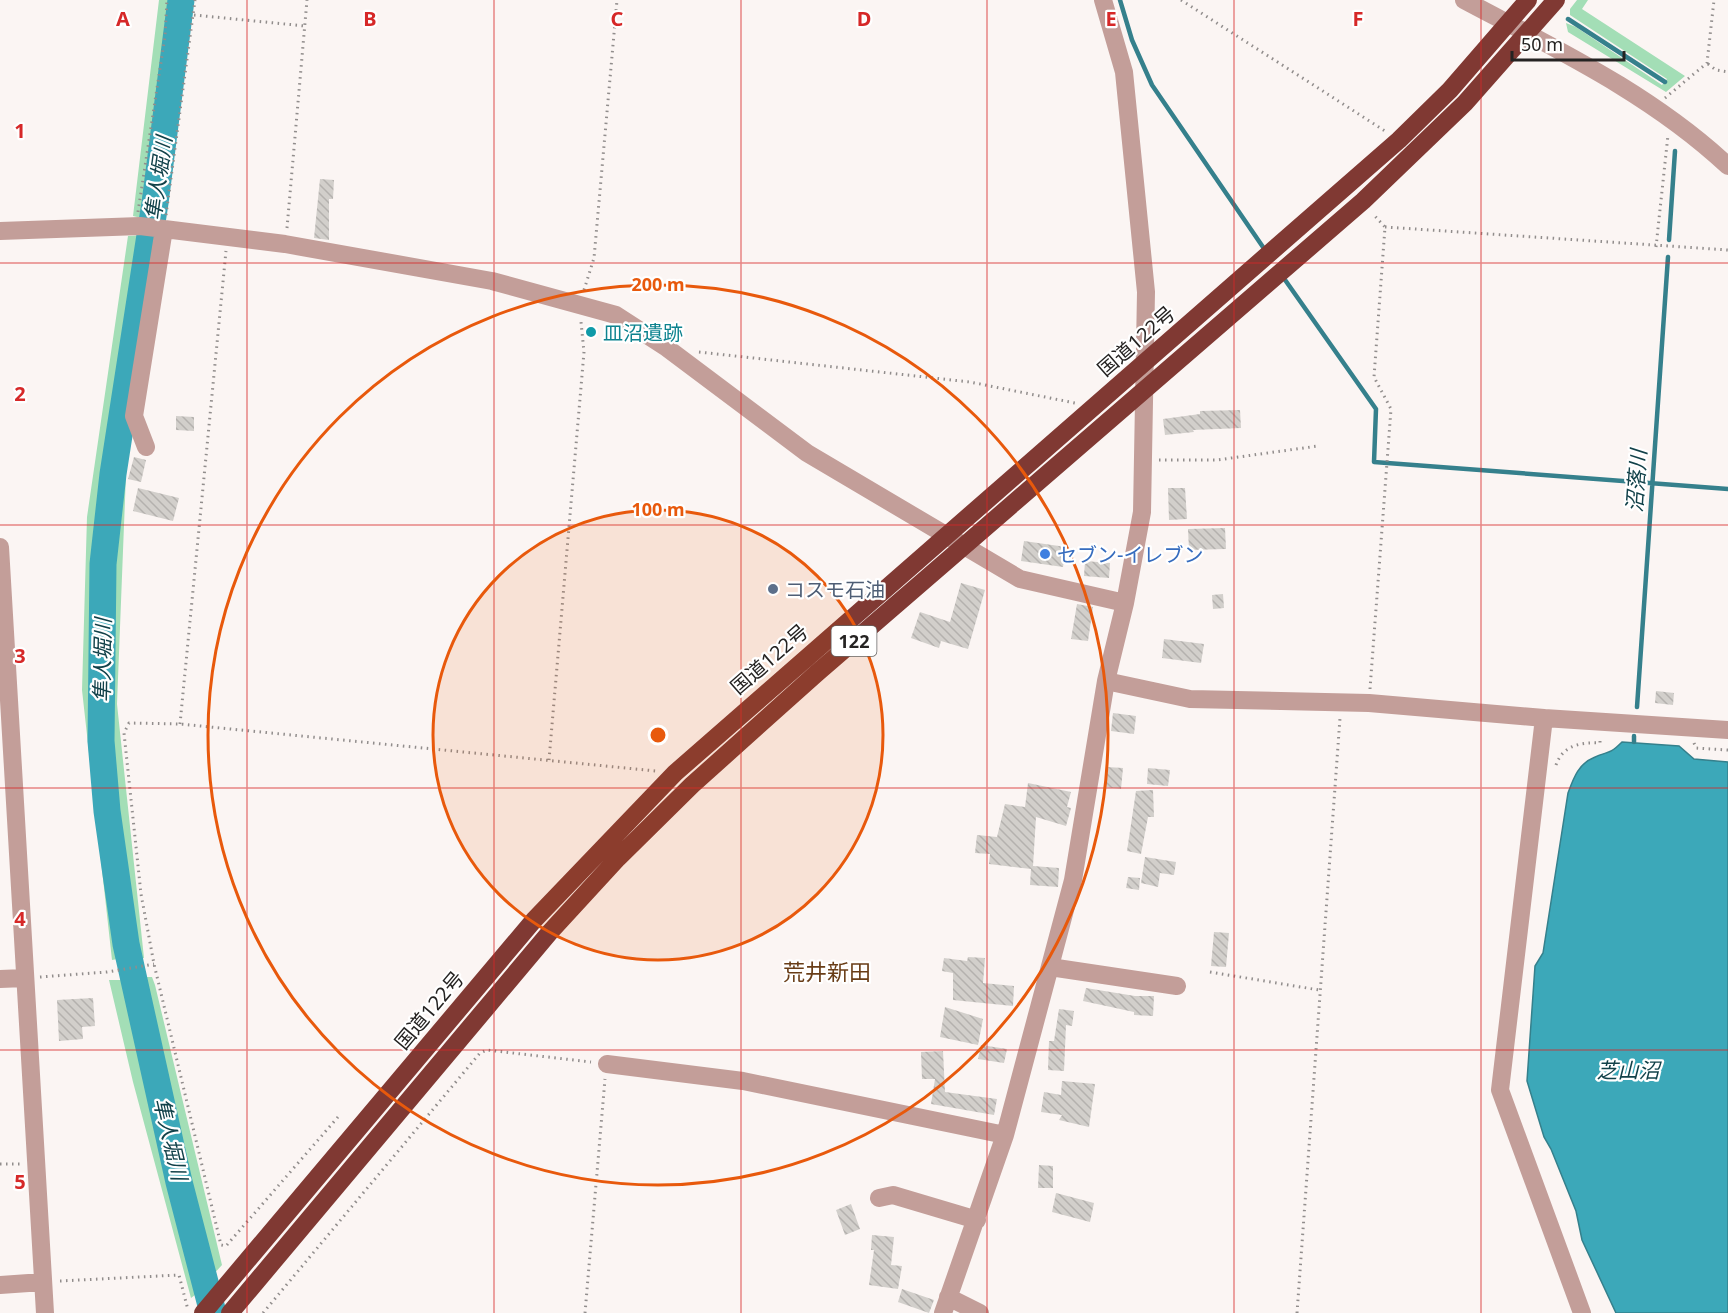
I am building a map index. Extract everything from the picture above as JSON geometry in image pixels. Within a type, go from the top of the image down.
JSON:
[{"type":"highway","name":"国道122号","points":[[202,1313],[534,920],[675,772],[1399,140],[1450,90],[1528,0]]},
{"type":"highway","name":"122","points":[[234,1309],[550,932],[618,858],[692,785],[809,680],[1363,201],[1465,103],[1556,0]]},
{"type":"street","points":[[980,1313],[945,1305],[977,1220],[1005,1135],[1073,880],[1106,681],[1125,603],[1142,512],[1147,361],[1146,292],[1124,72],[1103,0]]},
{"type":"street","points":[[1464,0],[1615,81],[1674,120],[1728,166]]},
{"type":"street","points":[[0,231],[138,226],[285,244],[492,281],[616,315],[667,348],[807,453],[1020,579],[1125,603]]},
{"type":"street","points":[[146,447],[134,416],[164,229]]},
{"type":"street","points":[[0,547],[45,1313]]},
{"type":"street","points":[[1106,681],[1190,699],[1369,703],[1544,718],[1728,730]]},
{"type":"street","points":[[1544,718],[1500,1090],[1582,1313]]},
{"type":"street","points":[[1050,968],[1177,986]]},
{"type":"street","points":[[0,979],[25,978]]},
{"type":"street","points":[[607,1064],[743,1081],[1005,1135]]},
{"type":"street","points":[[879,1198],[893,1195],[977,1220]]},
{"type":"street","points":[[0,1285],[43,1282]]},
{"type":"path","points":[[138,226],[165,36],[167,0]]},
{"type":"path","points":[[164,229],[195,0]]},
{"type":"path","points":[[285,244],[307,0]]},
{"type":"path","points":[[549,760],[584,352],[579,305],[594,258],[617,0]]},
{"type":"path","points":[[1181,0],[1399,140]]},
{"type":"path","points":[[1656,108],[1666,96],[1707,63],[1714,0]]},
{"type":"path","points":[[194,15],[305,26]]},
{"type":"path","points":[[1707,63],[1716,70],[1728,72]]},
{"type":"path","points":[[1656,247],[1667,137],[1674,120]]},
{"type":"path","points":[[1363,201],[1385,228],[1374,377],[1391,410],[1369,703]]},
{"type":"path","points":[[1385,228],[1728,250]]},
{"type":"path","points":[[180,724],[227,237]]},
{"type":"path","points":[[667,348],[970,382],[1067,400],[1091,409]]},
{"type":"path","points":[[1144,460],[1217,460],[1318,446]]},
{"type":"path","points":[[1297,1313],[1341,704]]},
{"type":"path","points":[[338,1117],[226,1246],[220,1245],[154,964],[141,894],[124,733],[129,723],[180,724],[675,772]]},
{"type":"path","points":[[1555,775],[1560,755],[1579,742],[1600,742],[1601,730]]},
{"type":"path","points":[[1693,737],[1696,748],[1728,750]]},
{"type":"path","points":[[25,978],[107,972],[154,964]]},
{"type":"path","points":[[1210,972],[1319,990]]},
{"type":"path","points":[[263,1313],[480,1053],[487,1050],[607,1064],[585,1313]]},
{"type":"path","points":[[0,1164],[35,1163]]},
{"type":"path","points":[[43,1282],[179,1275],[189,1313]]},
{"type":"green space","points":[[159,0],[176,0],[176,8],[145,219],[133,216]]},
{"type":"green space","points":[[185,0],[193,0],[192,17],[161,222],[156,221],[181,57]]},
{"type":"green space","points":[[1577,0],[1588,0],[1582,9],[1685,76],[1666,92],[1568,32],[1566,23],[1576,27],[1662,85],[1667,79],[1570,15],[1570,9]]},
{"type":"green space","points":[[153,234],[158,235],[128,423],[117,704],[144,958],[134,960],[113,826],[108,748],[109,550],[119,452]]},
{"type":"green space","points":[[144,235],[100,516],[96,741],[101,804],[123,958],[112,960],[82,690],[87,517],[128,236]]},
{"type":"green space","points":[[140,977],[152,977],[155,985],[222,1265],[211,1277],[190,1206]]},
{"type":"green space","points":[[109,980],[127,980],[199,1292],[191,1298],[133,1082]]},
{"type":"water","name":"芝山沼","points":[[1622,742],[1679,746],[1694,759],[1728,762],[1728,1313],[1616,1313],[1582,1240],[1576,1211],[1544,1137],[1527,1081],[1535,966],[1543,953],[1568,793],[1583,764],[1610,752]]},
{"type":"building","points":[[320,179],[334,180],[333,199],[329,199],[329,240],[314,238]]},
{"type":"building","points":[[1240,410],[1241,428],[1193,430],[1194,432],[1165,435],[1163,419],[1200,414],[1200,411]]},
{"type":"building","points":[[176,416],[194,417],[194,431],[176,430]]},
{"type":"building","points":[[134,457],[146,460],[141,482],[128,479]]},
{"type":"building","points":[[138,488],[179,498],[173,521],[133,511]]},
{"type":"building","points":[[1168,488],[1185,488],[1187,519],[1169,520]]},
{"type":"building","points":[[1225,528],[1226,549],[1189,550],[1188,529]]},
{"type":"building","points":[[1024,541],[1066,547],[1063,567],[1021,561]]},
{"type":"building","points":[[1085,561],[1110,563],[1109,578],[1084,576]]},
{"type":"building","points":[[961,583],[985,590],[968,649],[941,641],[939,648],[911,638],[920,612],[950,622]]},
{"type":"building","points":[[1223,594],[1224,608],[1213,609],[1212,595]]},
{"type":"building","points":[[1077,604],[1093,607],[1088,641],[1071,639]]},
{"type":"building","points":[[1164,639],[1204,644],[1201,663],[1162,658]]},
{"type":"building","points":[[1656,691],[1674,693],[1673,705],[1655,703]]},
{"type":"building","points":[[1113,713],[1136,716],[1134,734],[1111,731]]},
{"type":"building","points":[[1107,767],[1123,768],[1121,789],[1105,787]]},
{"type":"building","points":[[1148,768],[1170,770],[1168,786],[1147,784]]},
{"type":"building","points":[[1028,783],[1071,792],[1067,807],[1071,808],[1066,826],[1036,817],[1033,866],[1059,868],[1058,887],[1030,885],[1031,869],[989,864],[990,854],[975,853],[977,835],[997,837],[1005,804],[1025,807]]},
{"type":"building","points":[[1153,790],[1154,817],[1148,817],[1141,854],[1127,851],[1136,791]]},
{"type":"building","points":[[1145,857],[1176,862],[1174,875],[1160,873],[1158,887],[1141,883]]},
{"type":"building","points":[[1128,877],[1140,878],[1139,890],[1126,888]]},
{"type":"building","points":[[1214,932],[1229,933],[1226,967],[1211,966]]},
{"type":"building","points":[[968,957],[985,958],[983,983],[1014,986],[1013,1006],[953,1000],[953,973],[942,971],[944,958],[967,961]]},
{"type":"building","points":[[1086,988],[1135,996],[1154,996],[1153,1016],[1134,1015],[1134,1012],[1083,1001]]},
{"type":"building","points":[[93,998],[95,1026],[82,1027],[83,1039],[59,1041],[57,1000]]},
{"type":"building","points":[[945,1007],[983,1019],[978,1045],[940,1037]]},
{"type":"building","points":[[1059,1009],[1074,1011],[1072,1026],[1066,1025],[1064,1071],[1048,1070],[1049,1041],[1054,1041]]},
{"type":"building","points":[[981,1045],[1007,1049],[1004,1063],[978,1059]]},
{"type":"building","points":[[943,1051],[945,1092],[997,1099],[994,1115],[931,1104],[935,1079],[922,1079],[921,1052]]},
{"type":"building","points":[[1062,1081],[1095,1084],[1089,1127],[1059,1120],[1062,1115],[1041,1112],[1044,1092],[1061,1095]]},
{"type":"building","points":[[1039,1165],[1053,1166],[1053,1188],[1038,1188]]},
{"type":"building","points":[[1056,1193],[1094,1203],[1090,1222],[1052,1212]]},
{"type":"building","points":[[851,1204],[860,1229],[845,1235],[836,1210]]},
{"type":"building","points":[[872,1235],[894,1237],[891,1265],[902,1266],[898,1289],[869,1285],[874,1250],[871,1250]]},
{"type":"building","points":[[902,1289],[934,1300],[929,1313],[898,1302]]},
{"type":"waterway","name":"隼人堀川","points":[[181,0],[155,203],[113,474],[103,564],[101,741],[107,811],[126,944],[179,1182],[213,1313]]},
{"type":"waterway","points":[[1120,0],[1132,40],[1152,85],[1265,250]]},
{"type":"waterway","name":"沼落川","points":[[1568,19],[1665,82]]},
{"type":"waterway","name":"沼落川","points":[[1669,240],[1675,151]]},
{"type":"waterway","name":"沼落川","points":[[1637,707],[1668,257]]},
{"type":"waterway","points":[[1283,277],[1376,409],[1374,462],[1728,489]]},
{"type":"waterway","name":"沼落川","points":[[1634,736],[1634,742]]},
{"type":"place","name":"皿沼遺跡","points":[[591,332]]},
{"type":"place","name":"セブン-イレブン","points":[[1045,554]]},
{"type":"place","name":"コスモ石油","points":[[773,589]]},
{"type":"district","name":"荒井新田","points":[[827,971]]}]
